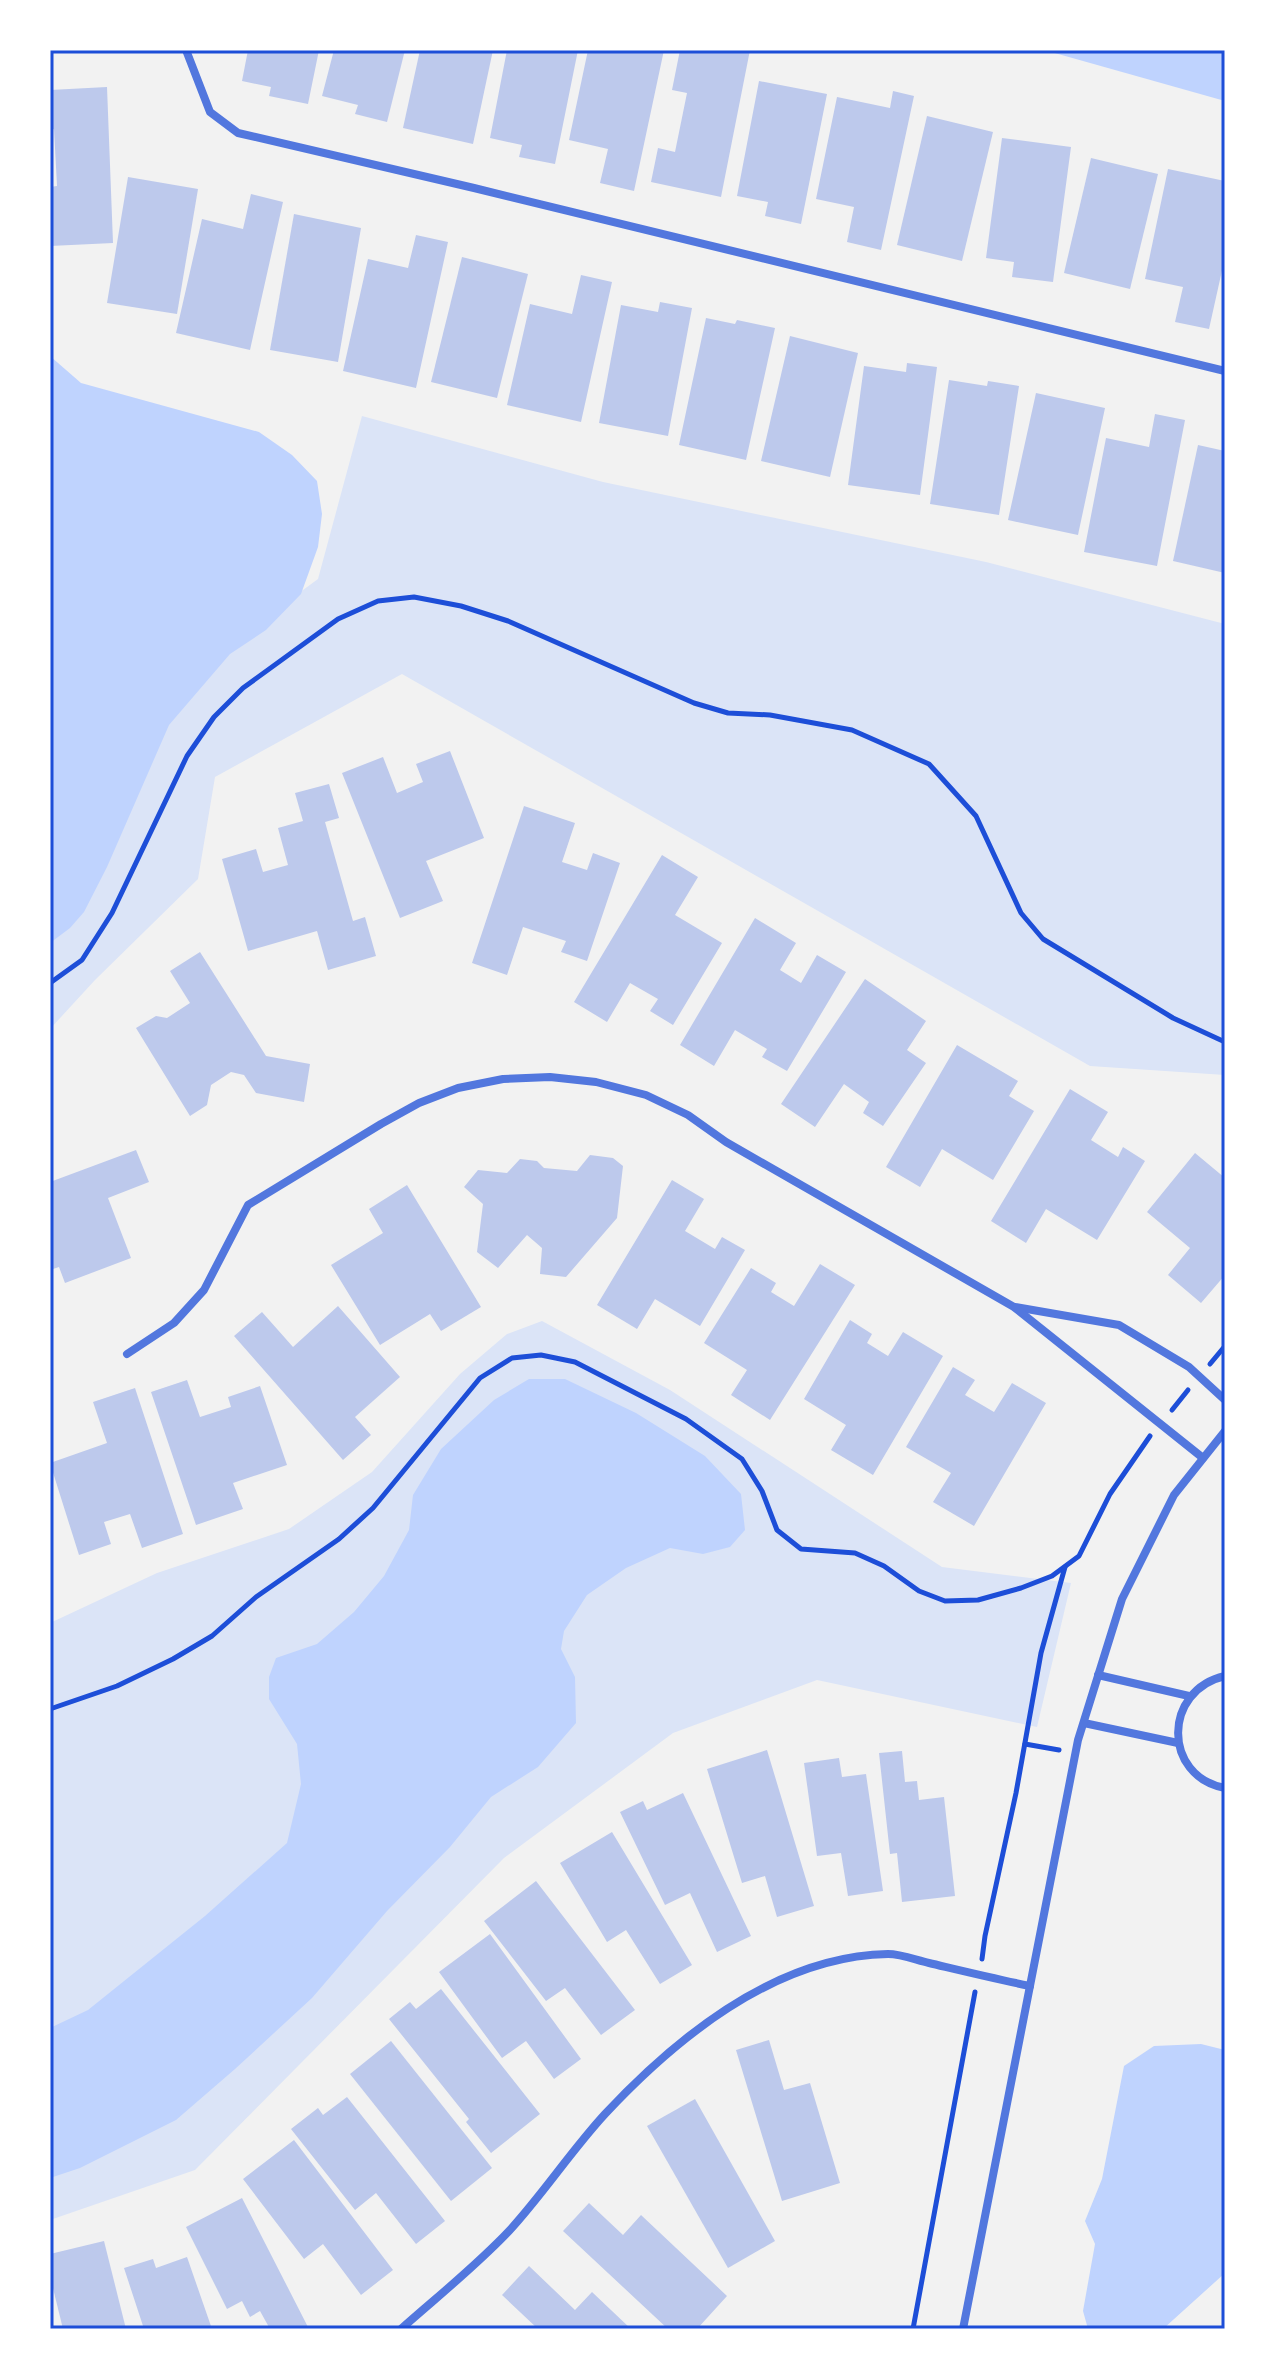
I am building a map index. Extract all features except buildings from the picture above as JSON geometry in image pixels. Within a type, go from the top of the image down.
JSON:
[{"type":"street","points":[[186,50],[210,112],[238,133],[1225,371]]},
{"type":"street","points":[[127,1354],[174,1323],[204,1290],[248,1205],[419,1103],[458,1088],[503,1079],[550,1077],[580,1080],[646,1095],[688,1115],[726,1142],[1014,1307],[1203,1458]]},
{"type":"street","points":[[1014,1307],[1119,1325],[1189,1367],[1225,1400]]},
{"type":"street","points":[[963,2329],[1084,1723],[1098,1675],[1122,1599],[1174,1495],[1225,1431]]},
{"type":"street","points":[[1098,1675],[1189,1696]]},
{"type":"street","points":[[1225,1676],[1204,1683],[1189,1696],[1177,1723],[1178,1743],[1187,1764],[1200,1778],[1225,1788]]},
{"type":"street","points":[[1084,1723],[1178,1743]]},
{"type":"street","points":[[401,2329],[507,2233],[603,2116],[652,2067],[714,2018],[753,1993],[794,1973],[824,1964],[890,1954],[1030,1986]]},
{"type":"path","points":[[50,983],[82,960],[112,913],[187,756],[214,717],[243,688],[338,619],[378,601],[414,597],[461,606],[508,621],[694,703],[728,713],[770,715],[852,730],[929,764],[976,816],[1021,913],[1043,939],[1173,1018],[1225,1042]]},
{"type":"path","points":[[50,1709],[117,1686],[212,1636],[256,1597],[339,1539],[373,1508],[480,1378],[512,1358],[541,1355],[575,1362],[686,1419],[742,1459],[762,1491],[777,1530],[801,1549],[855,1553],[884,1566],[919,1591],[945,1601],[978,1600],[1052,1576],[1079,1556],[1110,1494],[1160,1423],[1225,1346]]},
{"type":"path","points":[[985,1936],[1041,1653],[1065,1567]]},
{"type":"path","points":[[1025,1744],[1059,1750]]},
{"type":"path","points":[[913,2329],[972,2001]]},
{"type":"shaded area","points":[[362,416],[603,482],[986,562],[1225,624],[1225,1075],[1090,1066],[402,674],[215,777],[198,879],[50,1029],[50,928],[191,681],[273,612],[318,579]]},
{"type":"shaded area","points":[[542,1321],[670,1390],[942,1567],[1071,1583],[1037,1727],[817,1680],[673,1733],[504,1858],[195,2170],[50,2220],[50,1623],[157,1573],[289,1529],[372,1472],[460,1374],[507,1334]]},
{"type":"water","points":[[1044,50],[1225,50],[1225,101]]},
{"type":"water","points":[[50,356],[81,383],[259,432],[292,455],[317,481],[322,514],[318,547],[301,594],[266,630],[230,654],[169,725],[84,912],[50,943]]},
{"type":"water","points":[[529,1379],[565,1379],[636,1413],[705,1456],[741,1494],[745,1530],[730,1547],[703,1554],[670,1548],[626,1568],[587,1595],[564,1631],[561,1649],[575,1677],[576,1723],[538,1767],[491,1797],[450,1847],[387,1911],[312,1998],[176,2120],[80,2168],[50,2178],[50,2028],[88,2010],[205,1916],[287,1843],[301,1784],[297,1744],[269,1699],[269,1677],[276,1658],[317,1644],[354,1612],[384,1576],[409,1530],[413,1495],[441,1449],[494,1400]]},
{"type":"water","points":[[1201,2044],[1225,2050],[1225,2273],[1163,2329],[1088,2329],[1083,2311],[1095,2244],[1085,2221],[1102,2179],[1124,2066],[1154,2046]]}]
